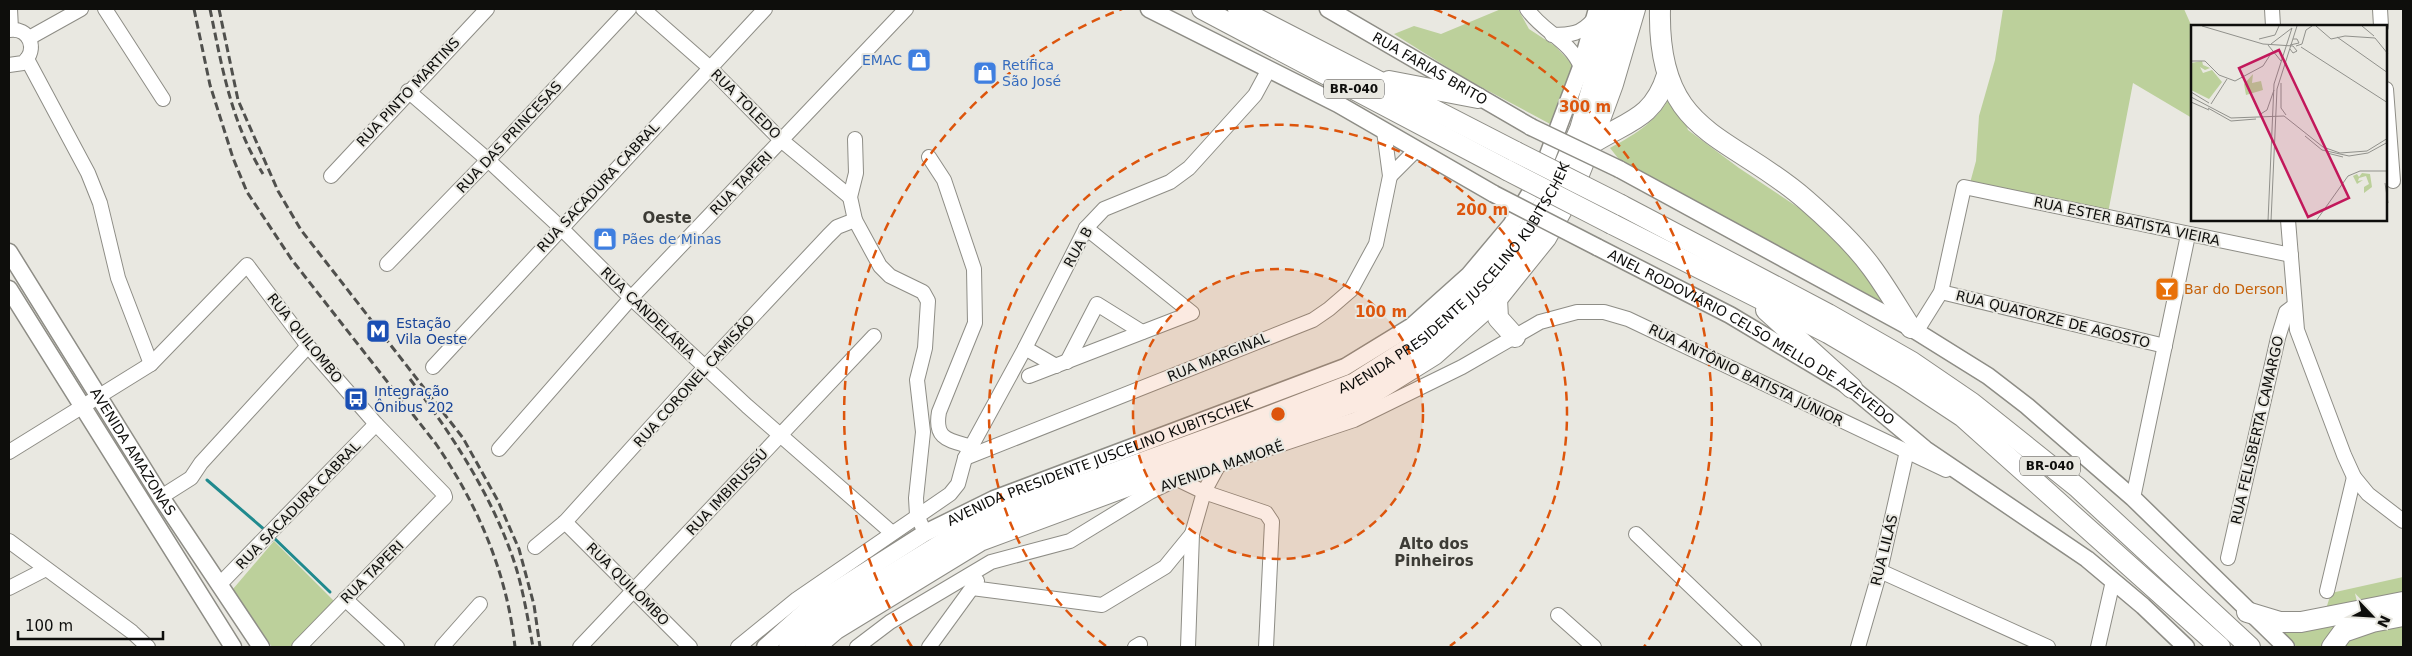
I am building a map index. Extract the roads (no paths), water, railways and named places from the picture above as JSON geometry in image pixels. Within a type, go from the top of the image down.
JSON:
[{"type":"highway","name":"ANEL RODOVIÁRIO CELSO MELLO DE AZEVEDO","points":[[1202,9],[1507,170],[1828,333],[1904,378],[1963,417],[2220,647]]},
{"type":"highway","name":"BR-040","points":[[1238,9],[1366,77],[1621,205],[1828,314],[1912,362],[1972,403],[2077,488],[2250,647]]},
{"type":"highway","name":"AVENIDA PRESIDENTE JUSCELINO KUBITSCHEK","points":[[789,647],[821,618],[947,541],[1004,513],[1257,421],[1354,383],[1422,340],[1482,286],[1528,230],[1556,184],[1580,129],[1615,9]]},
{"type":"highway","name":"AVENIDA PRESIDENTE JUSCELINO KUBITSCHEK","points":[[815,647],[836,629],[980,541],[1365,398],[1434,355],[1497,299],[1546,238],[1572,192],[1591,144],[1613,84],[1635,9]]},
{"type":"highway","points":[[1660,9],[1660,31],[1668,75],[1677,98],[1700,126],[1780,179],[1837,229],[1871,267],[1913,330]]},
{"type":"highway","points":[[1591,144],[1646,112],[1656,102],[1668,75]]},
{"type":"highway","points":[[1366,77],[1478,98]]},
{"type":"highway","points":[[1722,279],[1773,315],[1852,388]]},
{"type":"highway","points":[[1497,299],[1498,318],[1515,337]]},
{"type":"highway","points":[[2248,612],[2280,622],[2301,622],[2403,602]]},
{"type":"highway","points":[[2332,647],[2343,632],[2372,622],[2403,616]]},
{"type":"main road","name":"ANEL RODOVIÁRIO CELSO MELLO DE AZEVEDO","points":[[1149,9],[1338,104],[1494,194],[1730,315],[1852,388],[1925,449],[2087,559],[2186,647]]},
{"type":"main road","points":[[1164,9],[1186,26]]},
{"type":"main road","name":"RUA FARIAS BRITO","points":[[1328,9],[1478,98],[1720,223],[1913,330]]},
{"type":"main road","name":"AVENIDA PRESIDENTE JUSCELINO KUBITSCHEK","points":[[765,647],[812,605],[925,533],[994,499],[1345,367],[1412,326],[1469,275],[1511,224],[1540,176],[1581,67],[1595,14]]},
{"type":"main road","name":"AVENIDA AMAZONAS","points":[[9,252],[161,497],[260,647]]},
{"type":"main road","name":"AVENIDA AMAZONAS","points":[[9,289],[84,406],[232,647]]},
{"type":"main road","points":[[1913,330],[1994,381],[2034,412],[2133,498],[2286,647]]},
{"type":"street","points":[[9,64],[16,65],[26,59],[31,48],[29,38],[20,30],[10,29],[10,9]]},
{"type":"street","points":[[29,38],[81,9]]},
{"type":"street","points":[[105,9],[163,99]]},
{"type":"street","name":"RUA PINTO MARTINS","points":[[331,176],[408,91],[487,9]]},
{"type":"street","name":"RUA DAS PRINCESAS","points":[[387,264],[488,160],[629,9]]},
{"type":"street","name":"RUA TOLEDO","points":[[643,9],[709,67],[781,140],[850,197]]},
{"type":"street","name":"RUA SACADURA CABRAL","points":[[433,367],[560,227],[765,9]]},
{"type":"street","name":"RUA TAPERI","points":[[499,449],[631,298],[906,9]]},
{"type":"street","points":[[1526,9],[1537,24],[1576,54],[1581,67]]},
{"type":"street","points":[[1660,31],[1668,9]]},
{"type":"street","points":[[2272,9],[2273,25]]},
{"type":"street","points":[[2380,9],[2381,25]]},
{"type":"street","points":[[1552,35],[1570,35],[1584,31],[1595,14]]},
{"type":"street","points":[[9,452],[99,398],[151,364],[118,278],[100,203],[88,173],[26,59]]},
{"type":"street","name":"RUA B","points":[[738,647],[797,599],[891,532],[942,501],[958,484],[969,453],[1086,228],[1104,209],[1170,182],[1189,168],[1256,95],[1269,69]]},
{"type":"street","name":"RUA CANDELÁRIA","points":[[408,91],[488,160],[560,227],[631,298],[780,436],[891,532]]},
{"type":"street","points":[[2387,100],[2394,181]]},
{"type":"street","name":"RUA MARGINAL","points":[[969,453],[1313,320],[1329,309],[1351,290],[1376,244],[1390,176],[1384,131]]},
{"type":"street","points":[[855,140],[856,173],[850,197],[856,220],[880,266],[890,276],[923,292],[928,302],[925,348],[917,380],[923,432],[916,498],[917,515],[925,533]]},
{"type":"street","points":[[1390,176],[1416,150]]},
{"type":"street","points":[[929,157],[944,180],[974,269],[975,323],[939,412],[937,425],[940,434],[969,453]]},
{"type":"street","name":"RUA ESTER BATISTA VIEIRA","points":[[1942,292],[1964,187],[2291,255]]},
{"type":"street","name":"RUA CORONEL CAMISÃO","points":[[535,547],[565,522],[705,367],[837,227],[856,220]]},
{"type":"street","points":[[2288,221],[2297,330],[2354,477],[2382,506],[2403,522]]},
{"type":"street","points":[[1029,376],[1192,313],[1086,228]]},
{"type":"street","points":[[2133,498],[2188,235]]},
{"type":"street","name":"RUA QUILOMBO","points":[[151,364],[247,265],[308,346],[376,424],[445,497]]},
{"type":"street","points":[[1913,330],[1942,292]]},
{"type":"street","name":"RUA QUATORZE DE AGOSTO","points":[[1942,292],[2165,346]]},
{"type":"street","points":[[1061,364],[1097,304],[1142,332]]},
{"type":"street","name":"RUA FELISBERTA CAMARGO","points":[[2228,558],[2278,338],[2286,312],[2294,306]]},
{"type":"street","name":"RUA ANTÔNIO BATISTA JÚNIOR","points":[[1515,337],[1540,322],[1577,312],[1604,312],[1628,319],[1972,482]]},
{"type":"street","name":"RUA IMBIRUSSÚ","points":[[580,647],[874,336]]},
{"type":"street","name":"AVENIDA MAMORÉ","points":[[857,647],[890,622],[991,562],[1070,541],[1150,492],[1177,479],[1217,468],[1354,420],[1462,367],[1515,337]]},
{"type":"street","points":[[161,497],[190,478],[201,463],[308,346]]},
{"type":"street","points":[[1025,348],[1061,364]]},
{"type":"street","name":"RUA SACADURA CABRAL","points":[[219,585],[376,424]]},
{"type":"street","name":"RUA LILÁS","points":[[1858,647],[1880,571],[1907,451]]},
{"type":"street","points":[[1188,647],[1192,534],[1204,492],[1217,468]]},
{"type":"street","points":[[2327,590],[2354,477]]},
{"type":"street","points":[[1177,479],[1204,492],[1266,513],[1272,522],[1266,647]]},
{"type":"street","name":"RUA TAPERI","points":[[299,647],[445,497]]},
{"type":"street","name":"RUA QUILOMBO","points":[[565,522],[690,647]]},
{"type":"street","points":[[972,588],[1102,605],[1165,567],[1192,534]]},
{"type":"street","points":[[1636,534],[1754,647]]},
{"type":"street","points":[[9,541],[132,632],[148,647]]},
{"type":"street","points":[[931,647],[991,562]]},
{"type":"street","points":[[9,588],[46,568]]},
{"type":"street","points":[[1880,571],[2048,647]]},
{"type":"street","points":[[2098,647],[2113,581]]},
{"type":"street","points":[[345,600],[397,647]]},
{"type":"street","points":[[442,647],[480,604]]},
{"type":"street","points":[[1558,615],[1594,647]]},
{"type":"waterway","points":[[207,480],[266,531]]},
{"type":"waterway","points":[[273,537],[330,592]]},
{"type":"railway","points":[[194,9],[210,85],[233,158],[247,192],[292,260],[436,444],[451,467],[477,516],[498,566],[511,620],[515,647]]},
{"type":"railway","points":[[210,9],[235,114],[252,154],[263,174]]},
{"type":"railway","points":[[219,9],[238,100],[278,191],[301,230],[463,438],[498,501],[519,549],[534,605],[540,647]]},
{"type":"railway","points":[[410,379],[466,461],[501,527],[518,574],[533,647]]},
{"type":"place","name":"EMAC","points":[[919,60]]},
{"type":"place","name":"Retífica São José","points":[[985,73]]},
{"type":"place","name":"Pães de Minas","points":[[605,239]]},
{"type":"place","name":"Bar do Derson","points":[[2167,289]]},
{"type":"place","name":"Estação Vila Oeste","points":[[378,331]]},
{"type":"place","name":"Integração Ônibus 202","points":[[356,399]]},
{"type":"district","name":"Oeste","points":[[667,218]]},
{"type":"district","name":"Alto dos Pinheiros","points":[[1434,552]]}]
